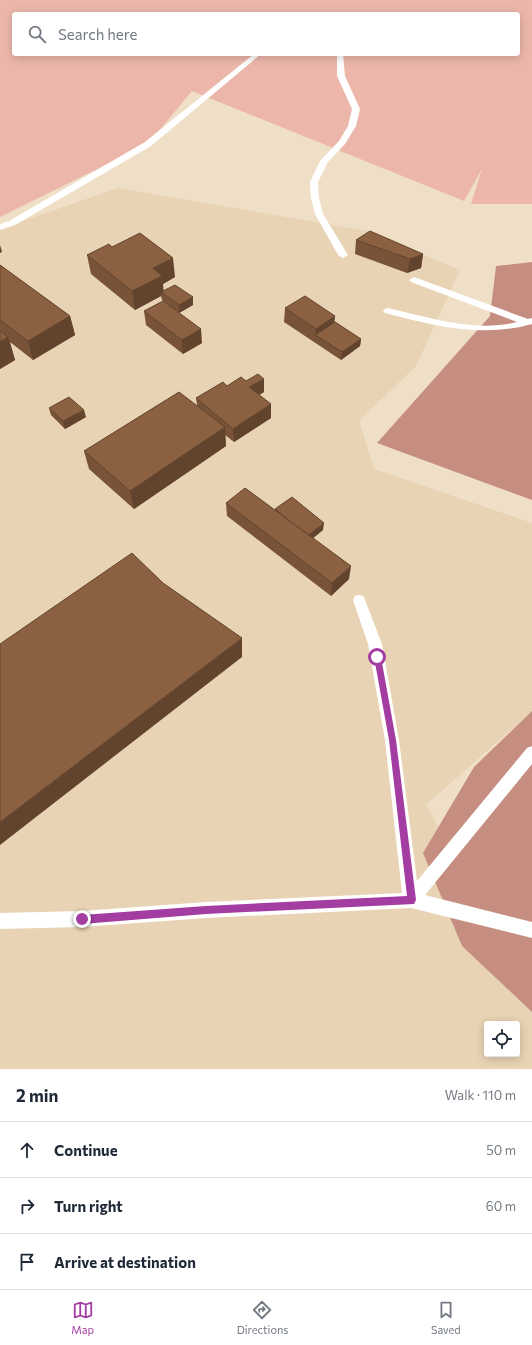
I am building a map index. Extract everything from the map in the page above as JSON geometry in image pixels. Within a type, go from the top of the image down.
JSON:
[{"type":"lane","points":[[0,227],[12,222],[148,144],[256,56]]},
{"type":"lane","points":[[340,56],[338,62],[344,85],[356,109],[352,126],[342,142],[324,161],[314,182],[315,198],[319,214],[343,255]]},
{"type":"lane","points":[[414,280],[530,321]]},
{"type":"lane","points":[[388,311],[450,324],[488,329],[511,327],[530,321]]},
{"type":"lane","points":[[359,600],[375,644],[392,740],[411,900]]},
{"type":"lane","points":[[411,900],[532,753]]},
{"type":"lane","points":[[0,922],[82,919],[206,910],[411,900],[532,930]]},
{"type":"shaded area","points":[[0,0],[532,0],[532,204],[471,204],[482,169],[464,201],[192,91],[148,144],[0,217]]},
{"type":"shaded area","points":[[118,188],[368,231],[460,270],[416,366],[359,421],[374,469],[532,523],[532,711],[426,805],[532,993],[532,1069],[0,1069],[0,229]]},
{"type":"shaded area","points":[[532,262],[532,500],[377,443],[490,316],[496,266]]},
{"type":"shaded area","points":[[532,711],[532,1012],[462,946],[423,853],[474,767]]},
{"type":"building","points":[[370,231],[423,254],[410,259],[356,240]]},
{"type":"building","points":[[140,233],[173,258],[153,268],[162,276],[132,291],[87,255],[109,244],[112,247]]},
{"type":"building","points":[[0,265],[70,316],[28,341],[0,320]]},
{"type":"building","points":[[175,285],[193,297],[179,305],[161,292]]},
{"type":"building","points":[[305,296],[335,316],[316,329],[285,308]]},
{"type":"building","points":[[163,301],[201,329],[182,340],[144,311]]},
{"type":"building","points":[[335,322],[361,339],[342,352],[315,335]]},
{"type":"building","points":[[0,331],[8,337],[0,342]]},
{"type":"building","points":[[258,374],[264,379],[249,387],[271,404],[233,429],[196,398],[223,382],[227,386],[241,377],[246,381]]},
{"type":"building","points":[[179,392],[225,427],[130,491],[84,451]]},
{"type":"building","points":[[69,397],[84,410],[63,421],[49,408]]},
{"type":"building","points":[[245,488],[351,566],[332,583],[226,503]]},
{"type":"building","points":[[292,497],[324,523],[309,535],[275,509]]},
{"type":"building","points":[[132,553],[163,583],[242,638],[0,822],[0,644]]},
{"type":"route","points":[[82,919],[206,910],[411,900],[392,740],[377,657]]}]
